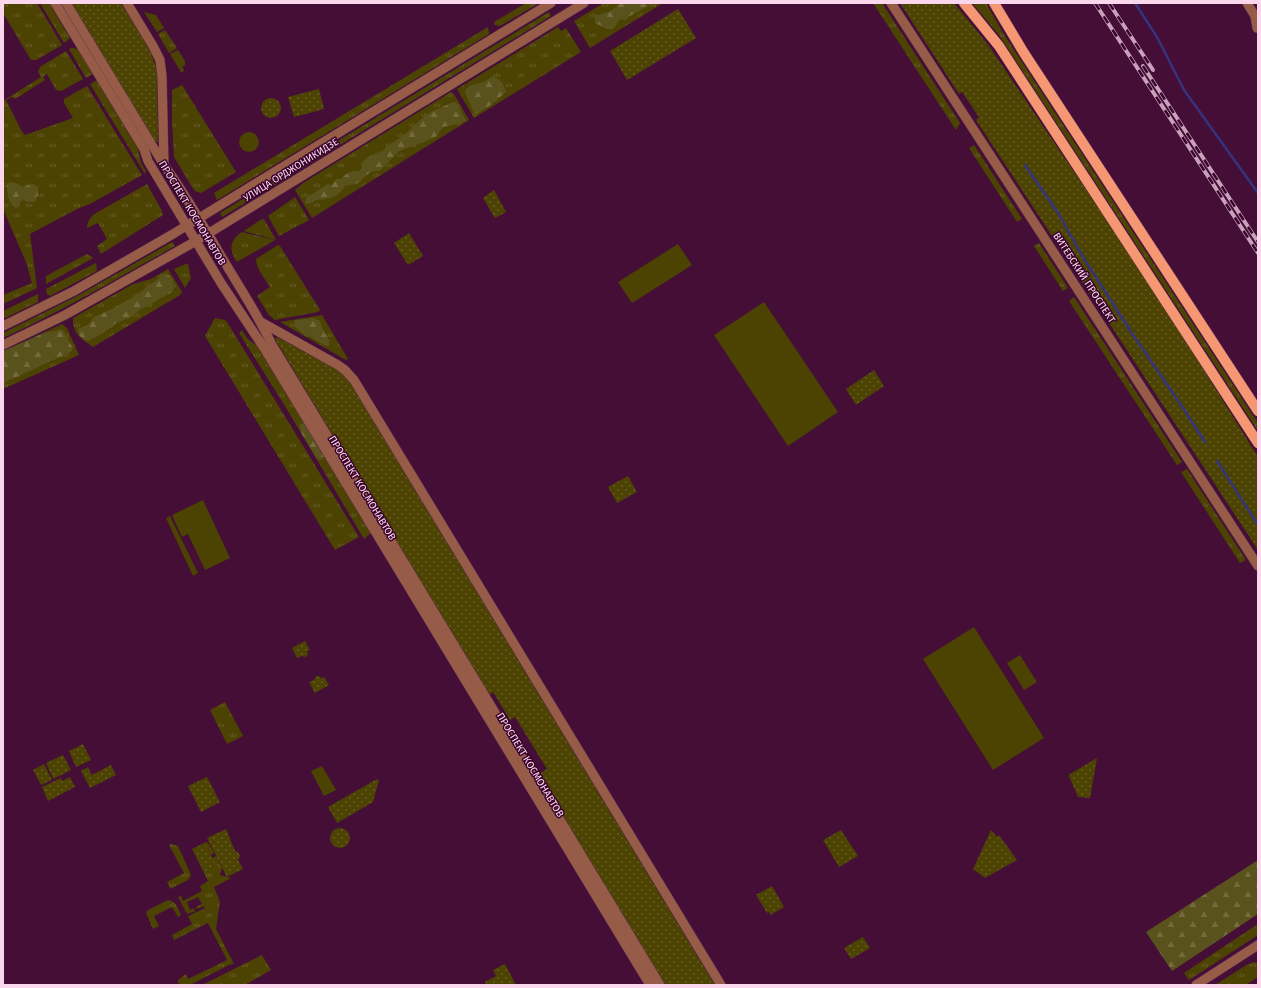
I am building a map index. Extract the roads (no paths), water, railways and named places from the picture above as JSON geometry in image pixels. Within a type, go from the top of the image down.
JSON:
[{"type":"main road","points":[[964,3],[999,46],[1258,443]]},
{"type":"main road","points":[[994,3],[1024,53],[1258,411]]},
{"type":"street","name":"ПРОСПЕКТ КОСМОНАВТОВ","points":[[55,3],[144,149],[148,161],[225,289],[264,348],[650,985]]},
{"type":"street","name":"ПРОСПЕКТ КОСМОНАВТОВ","points":[[66,3],[164,165],[199,218],[261,322],[271,343],[660,985]]},
{"type":"street","points":[[126,3],[155,50],[161,67],[164,165]]},
{"type":"street","name":"УЛИЦА ОРДЖОНИКИДЗЕ","points":[[3,326],[74,291],[187,226],[551,3]]},
{"type":"street","name":"УЛИЦА ОРДЖОНИКИДЗЕ","points":[[3,345],[65,315],[208,234],[584,3]]},
{"type":"street","name":"ВИТЕБСКИЙ ПРОСПЕКТ","points":[[891,3],[1258,566]]},
{"type":"street","points":[[1247,3],[1255,16],[1257,28]]},
{"type":"street","points":[[261,322],[338,365],[354,380],[721,985]]},
{"type":"street","points":[[1196,985],[1258,945]]},
{"type":"waterway","points":[[1135,3],[1157,37],[1184,90],[1258,193]]},
{"type":"waterway","points":[[1025,165],[1058,213],[1083,257],[1133,335],[1205,442]]},
{"type":"waterway","points":[[1217,461],[1258,525]]},
{"type":"railway","points":[[1095,3],[1258,253]]},
{"type":"railway","points":[[1109,3],[1153,70]]},
{"type":"railway","points":[[1143,66],[1258,242]]}]
